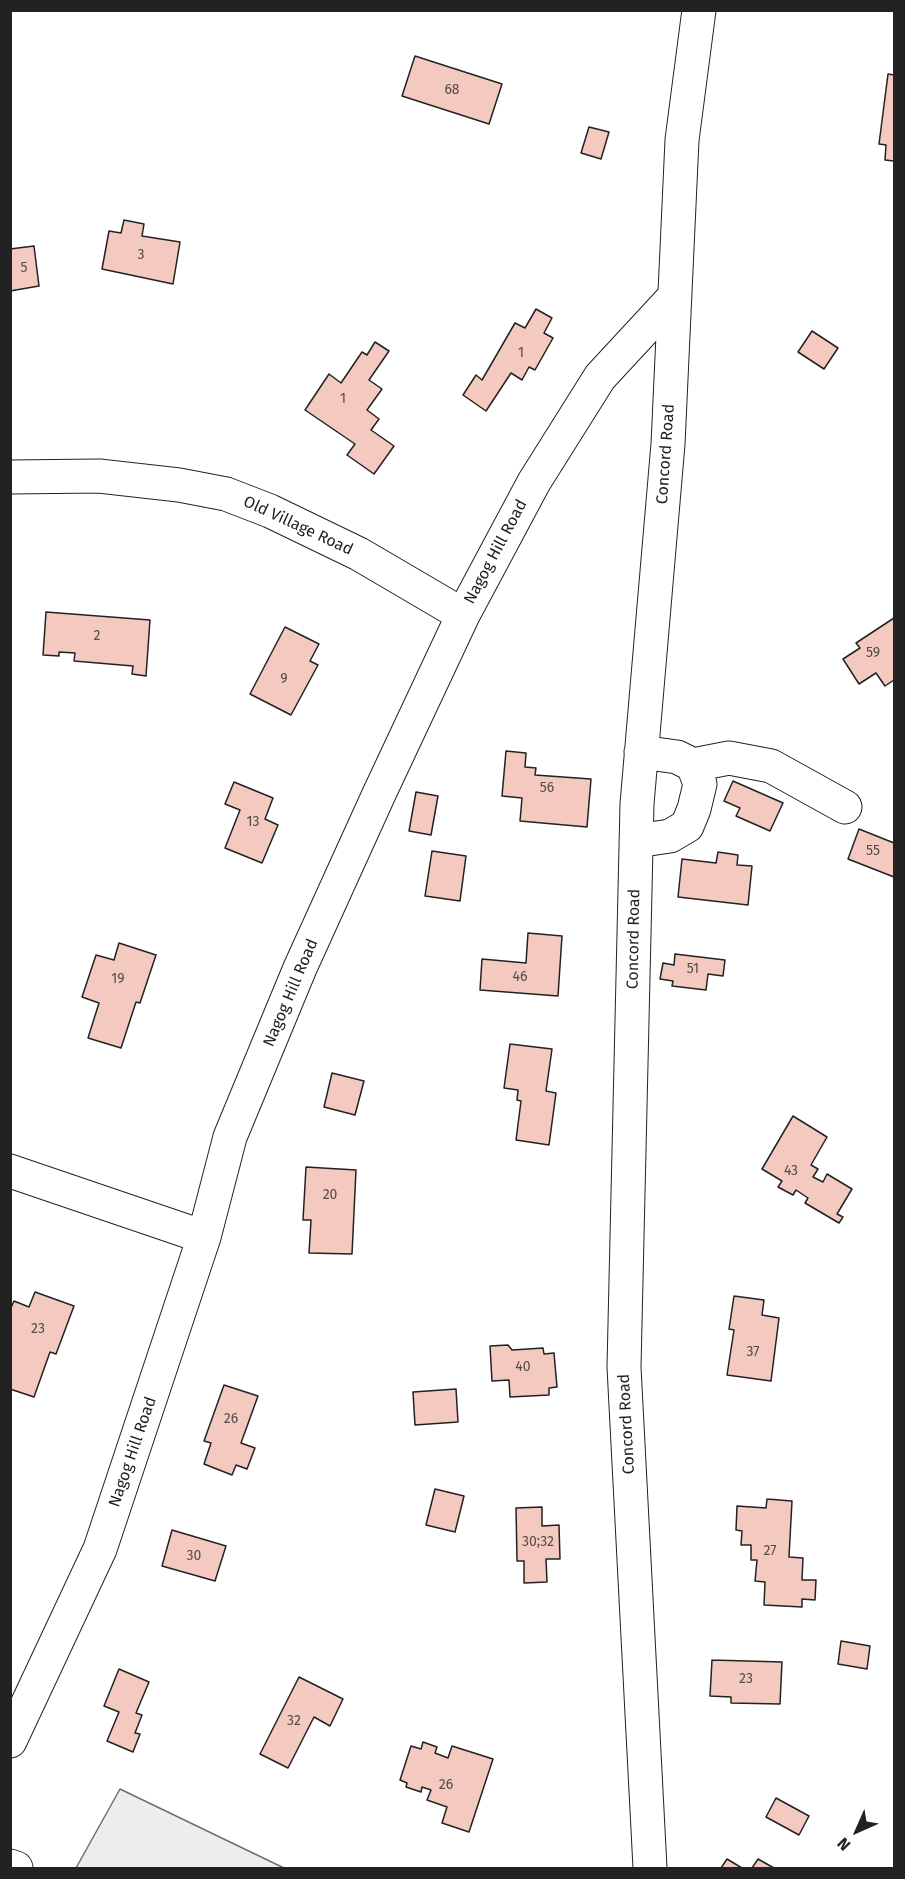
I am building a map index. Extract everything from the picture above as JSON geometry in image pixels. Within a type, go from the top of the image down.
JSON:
[{"type":"street","name":"Concord Road","points":[[650,1869],[624,1366],[636,841],[641,752],[668,444],[682,140],[699,10]]},
{"type":"street","name":"Nagog Hill Road","points":[[10,1741],[100,1549],[204,1237],[230,1137],[287,1000],[379,794],[463,615],[534,482],[600,377],[675,296]]},
{"type":"street","name":"Old Village Road","points":[[10,477],[99,476],[179,485],[226,494],[270,511],[359,554],[463,615]]},
{"type":"street","points":[[641,752],[676,757],[693,765],[729,758],[771,766],[846,807]]},
{"type":"street","points":[[636,841],[670,836],[687,826],[694,810],[700,784],[693,765]]},
{"type":"street","points":[[10,1171],[204,1237]]},
{"type":"street","points":[[10,1866],[16,1869]]},
{"type":"shaded area","points":[[120,1789],[284,1868],[76,1868]]},
{"type":"building","points":[[415,56],[502,84],[489,124],[402,96]]},
{"type":"building","points":[[888,74],[894,75],[894,161],[885,160],[886,145],[879,144]]},
{"type":"building","points":[[589,127],[609,132],[601,159],[581,153]]},
{"type":"building","points":[[124,220],[144,224],[142,236],[180,242],[173,284],[102,269],[109,231],[121,233]]},
{"type":"building","points":[[34,246],[39,286],[10,291],[10,249]]},
{"type":"building","points":[[536,309],[552,318],[544,333],[553,338],[535,370],[529,367],[522,380],[511,373],[486,411],[463,395],[476,375],[482,380],[515,323],[525,328]]},
{"type":"building","points":[[812,331],[838,348],[824,369],[798,352]]},
{"type":"building","points":[[375,342],[389,351],[369,380],[382,389],[367,410],[379,419],[371,430],[394,446],[374,474],[347,455],[355,444],[305,410],[329,374],[341,383],[362,352],[367,355]]},
{"type":"building","points":[[46,612],[150,620],[146,676],[132,674],[133,666],[74,661],[75,653],[59,652],[59,656],[43,655]]},
{"type":"building","points":[[894,618],[894,680],[885,686],[876,673],[859,684],[843,659],[860,648],[856,643]]},
{"type":"building","points":[[285,627],[319,644],[310,661],[318,665],[291,715],[250,694]]},
{"type":"building","points":[[506,751],[526,753],[525,767],[536,768],[535,775],[591,779],[587,827],[520,821],[522,798],[502,796]]},
{"type":"building","points":[[733,781],[783,803],[770,831],[736,816],[740,808],[724,801]]},
{"type":"building","points":[[234,782],[273,798],[265,819],[278,825],[262,863],[225,848],[240,810],[225,804]]},
{"type":"building","points":[[416,792],[438,796],[431,835],[409,831]]},
{"type":"building","points":[[859,829],[894,843],[894,877],[848,859]]},
{"type":"building","points":[[432,851],[466,856],[460,901],[425,896]]},
{"type":"building","points":[[718,852],[738,855],[737,865],[752,866],[748,905],[678,897],[682,859],[716,863]]},
{"type":"building","points":[[528,933],[562,936],[558,996],[480,990],[482,959],[526,963]]},
{"type":"building","points":[[119,943],[156,955],[140,1003],[136,1002],[121,1048],[88,1038],[99,1003],[82,997],[96,955],[114,960]]},
{"type":"building","points":[[675,954],[725,960],[723,976],[708,974],[706,990],[672,986],[673,981],[660,979],[663,963],[674,965]]},
{"type":"building","points":[[510,1044],[552,1049],[546,1091],[556,1093],[549,1145],[516,1140],[521,1101],[517,1100],[518,1090],[504,1088]]},
{"type":"building","points":[[332,1073],[364,1081],[355,1115],[324,1107]]},
{"type":"building","points":[[793,1116],[827,1137],[811,1165],[818,1169],[813,1177],[823,1182],[827,1174],[852,1189],[837,1214],[843,1217],[839,1223],[805,1203],[808,1198],[796,1190],[793,1195],[778,1187],[782,1181],[762,1169]]},
{"type":"building","points":[[306,1167],[356,1170],[352,1254],[309,1253],[311,1220],[303,1220]]},
{"type":"building","points":[[35,1292],[74,1306],[56,1354],[50,1352],[34,1397],[10,1389],[10,1310],[14,1301],[29,1307]]},
{"type":"building","points":[[734,1296],[764,1300],[762,1315],[779,1318],[771,1381],[727,1375],[734,1330],[729,1329]]},
{"type":"building","points":[[508,1345],[512,1350],[543,1348],[544,1354],[554,1353],[557,1387],[549,1388],[549,1395],[510,1397],[509,1380],[492,1381],[490,1346]]},
{"type":"building","points":[[224,1385],[258,1396],[241,1443],[255,1448],[247,1469],[236,1465],[232,1475],[204,1464],[211,1443],[204,1441]]},
{"type":"building","points":[[456,1389],[458,1422],[415,1425],[413,1392]]},
{"type":"building","points":[[435,1489],[464,1496],[455,1532],[426,1525]]},
{"type":"building","points":[[767,1499],[792,1501],[789,1557],[803,1558],[802,1580],[816,1580],[815,1600],[802,1599],[802,1607],[764,1605],[765,1582],[755,1581],[757,1560],[751,1560],[751,1545],[741,1545],[742,1531],[736,1530],[737,1506],[766,1508]]},
{"type":"building","points":[[542,1507],[542,1526],[559,1525],[560,1559],[546,1559],[547,1582],[524,1583],[524,1561],[517,1561],[516,1508]]},
{"type":"building","points":[[172,1530],[226,1546],[215,1581],[162,1566]]},
{"type":"building","points":[[841,1641],[870,1646],[867,1669],[838,1664]]},
{"type":"building","points":[[712,1660],[782,1662],[780,1704],[731,1703],[731,1697],[710,1696]]},
{"type":"building","points":[[119,1669],[149,1682],[136,1713],[142,1715],[135,1733],[140,1734],[133,1752],[107,1741],[119,1712],[104,1706]]},
{"type":"building","points":[[299,1677],[343,1699],[330,1726],[314,1717],[288,1768],[260,1754]]},
{"type":"building","points":[[423,1742],[437,1747],[435,1753],[448,1758],[452,1746],[493,1759],[469,1832],[442,1823],[447,1807],[427,1800],[431,1790],[422,1787],[421,1792],[406,1787],[407,1783],[400,1780],[411,1746],[421,1749]]},
{"type":"building","points":[[776,1798],[809,1816],[799,1835],[766,1817]]},
{"type":"building","points":[[727,1859],[742,1868],[721,1868]]},
{"type":"building","points":[[758,1859],[774,1868],[752,1868]]}]
